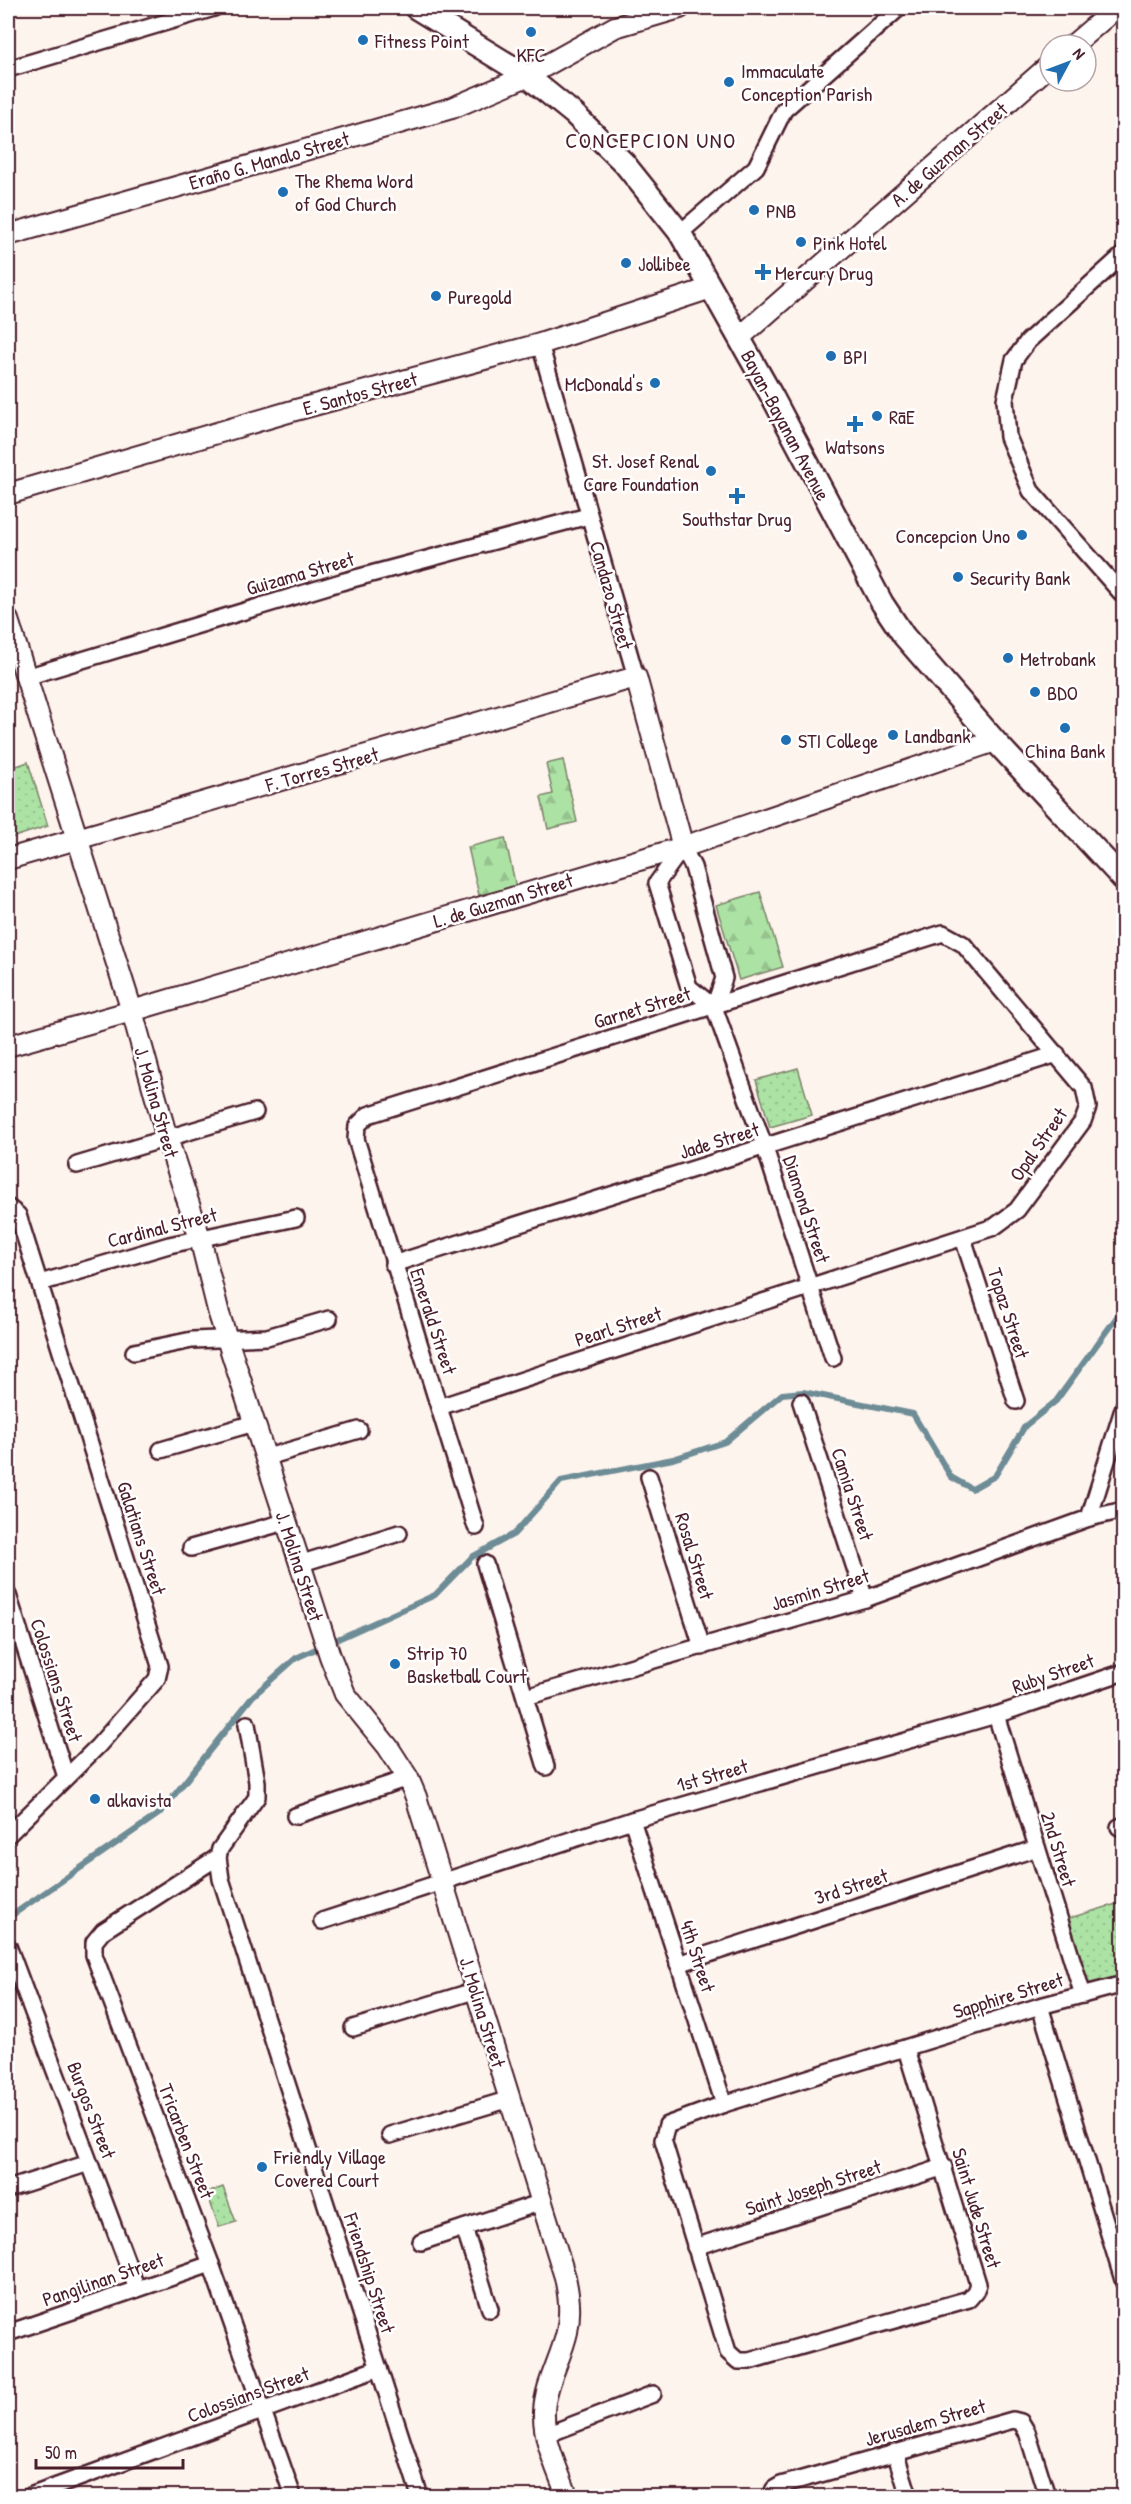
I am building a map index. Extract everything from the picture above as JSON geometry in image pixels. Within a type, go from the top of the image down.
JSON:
[{"type":"main road","name":"Bayan-Bayanan Avenue","points":[[416,8],[527,76],[574,114],[624,163],[680,233],[882,603],[904,636],[995,741],[1124,880]]},
{"type":"street","points":[[8,69],[214,8]]},
{"type":"street","name":"Eraño G. Manalo Street","points":[[8,235],[452,108],[527,76],[615,27],[680,8]]},
{"type":"street","points":[[680,233],[756,167],[784,110],[899,8]]},
{"type":"street","points":[[1087,33],[1116,8]]},
{"type":"street","name":"A. de Guzman Street","points":[[739,338],[1038,76]]},
{"type":"street","points":[[1124,254],[1028,341],[1014,360],[1005,400],[1008,437],[1031,491],[1124,596]]},
{"type":"street","name":"E. Santos Street","points":[[8,494],[292,411],[540,344],[711,288]]},
{"type":"street","name":"Candazo Street","points":[[540,344],[636,677],[682,847]]},
{"type":"street","name":"Guizama Street","points":[[26,677],[341,582],[588,516]]},
{"type":"street","name":"J. Molina Street","points":[[8,620],[132,1011],[167,1138],[200,1238],[264,1458],[320,1628],[345,1695],[388,1748],[408,1778],[477,1990],[565,2277],[570,2304],[566,2332],[550,2381],[544,2411],[546,2435],[567,2496]]},
{"type":"street","name":"F. Torres Street","points":[[8,860],[636,677]]},
{"type":"street","name":"L. de Guzman Street","points":[[8,1046],[682,847],[995,741]]},
{"type":"street","points":[[682,847],[693,867],[724,978],[714,1006],[689,987],[657,883],[682,847]]},
{"type":"street","name":"Garnet Street","points":[[357,1126],[368,1115],[944,933]]},
{"type":"street","name":"Opal Street","points":[[809,1286],[994,1227],[1017,1210],[1083,1121],[1088,1107],[1084,1088],[963,944],[944,933]]},
{"type":"street","name":"Diamond Street","points":[[714,1006],[765,1148],[833,1358]]},
{"type":"street","name":"Jade Street","points":[[393,1264],[1057,1054]]},
{"type":"street","points":[[77,1165],[255,1112]]},
{"type":"street","name":"Emerald Street","points":[[357,1126],[356,1139],[393,1264],[476,1527]]},
{"type":"street","name":"Galatians Street","points":[[8,1835],[98,1746],[157,1679],[160,1666],[18,1215],[9,1207]]},
{"type":"street","name":"Cardinal Street","points":[[40,1282],[169,1245],[296,1218]]},
{"type":"street","name":"Topaz Street","points":[[963,1238],[1016,1401]]},
{"type":"street","name":"Pearl Street","points":[[439,1407],[809,1286]]},
{"type":"street","points":[[134,1352],[192,1340],[267,1337],[329,1319]]},
{"type":"street","name":"Camia Street","points":[[801,1402],[865,1599]]},
{"type":"street","points":[[1089,1518],[1124,1406]]},
{"type":"street","points":[[161,1450],[254,1423]]},
{"type":"street","points":[[264,1458],[359,1430]]},
{"type":"street","name":"Rosal Street","points":[[649,1477],[702,1647]]},
{"type":"street","name":"Jasmin Street","points":[[526,1697],[865,1599],[1089,1518],[1124,1510]]},
{"type":"street","points":[[191,1548],[285,1522]]},
{"type":"street","points":[[299,1564],[399,1533]]},
{"type":"street","points":[[485,1564],[546,1767]]},
{"type":"street","name":"Colossians Street","points":[[8,1595],[66,1777]]},
{"type":"street","name":"Ruby Street","points":[[996,1715],[1124,1672]]},
{"type":"street","name":"1st Street","points":[[322,1921],[632,1820],[996,1715]]},
{"type":"street","name":"2nd Street","points":[[996,1715],[1083,1995]]},
{"type":"street","points":[[218,1857],[225,1840],[257,1797],[257,1782],[247,1724]]},
{"type":"street","points":[[295,1816],[408,1778]]},
{"type":"street","name":"4th Street","points":[[632,1820],[724,2103]]},
{"type":"street","name":"3rd Street","points":[[678,1964],[1037,1848]]},
{"type":"street","name":"Tricarben Street","points":[[218,1857],[103,1931],[94,1942],[94,1955],[211,2264],[293,2496]]},
{"type":"street","name":"Friendship Street","points":[[218,1857],[221,1879],[420,2496]]},
{"type":"street","name":"Burgos Street","points":[[8,1946],[137,2289]]},
{"type":"street","name":"Sapphire Street","points":[[906,2049],[1040,2006],[1124,1984]]},
{"type":"street","points":[[353,2028],[477,1990]]},
{"type":"street","points":[[1040,2006],[1124,2283]]},
{"type":"street","name":"Saint Jude Street","points":[[906,2049],[978,2284],[975,2292],[969,2299],[749,2361],[738,2361],[728,2352],[663,2140],[664,2131],[672,2122],[724,2103],[906,2049]]},
{"type":"street","points":[[390,2135],[510,2098]]},
{"type":"street","points":[[8,2189],[89,2163]]},
{"type":"street","name":"Saint Joseph Street","points":[[695,2247],[944,2167]]},
{"type":"street","points":[[421,2242],[542,2202]]},
{"type":"street","points":[[464,2228],[490,2309]]},
{"type":"street","name":"Pangilinan Street","points":[[8,2333],[211,2264]]},
{"type":"street","name":"Colossians Street","points":[[30,2496],[379,2368]]},
{"type":"street","points":[[546,2435],[652,2394]]},
{"type":"street","name":"Jerusalem Street","points":[[771,2496],[774,2489],[781,2485],[1013,2420],[1021,2422],[1027,2432],[1047,2496]]},
{"type":"street","points":[[895,2452],[909,2496]]},
{"type":"green space","points":[[563,760],[577,822],[548,829],[541,797],[553,794],[546,764]]},
{"type":"green space","points":[[28,762],[48,826],[8,839],[8,769]]},
{"type":"green space","points":[[505,838],[516,887],[479,895],[468,847]]},
{"type":"green space","points":[[760,892],[783,967],[739,980],[716,905]]},
{"type":"green space","points":[[798,1068],[812,1115],[770,1127],[756,1080]]},
{"type":"green space","points":[[1123,1902],[1123,1976],[1086,1989],[1063,1920]]},
{"type":"green space","points":[[223,2187],[236,2222],[219,2227],[207,2193]]},
{"type":"waterway","points":[[8,1918],[160,1813],[253,1696],[296,1658],[435,1595],[472,1557],[514,1534],[561,1481],[673,1459],[725,1442],[782,1394],[803,1392],[913,1414],[951,1477],[972,1489],[995,1476],[1025,1426],[1056,1401],[1124,1307]]},
{"type":"place","name":"KFC","points":[[531,32]]},
{"type":"place","name":"Fitness Point","points":[[363,40]]},
{"type":"place","name":"Immaculate Conception Parish","points":[[729,82]]},
{"type":"place","name":"The Rhema Word of God Church","points":[[283,192]]},
{"type":"place","name":"PNB","points":[[754,210]]},
{"type":"place","name":"Pink Hotel","points":[[801,242]]},
{"type":"place","name":"Jollibee","points":[[626,263]]},
{"type":"place","name":"Mercury Drug","points":[[763,272]]},
{"type":"place","name":"Puregold","points":[[436,296]]},
{"type":"place","name":"BPI","points":[[831,356]]},
{"type":"place","name":"McDonald's","points":[[655,383]]},
{"type":"place","name":"RāE","points":[[877,416]]},
{"type":"place","name":"Watsons","points":[[855,424]]},
{"type":"place","name":"St. Josef Renal Care Foundation","points":[[711,471]]},
{"type":"place","name":"Southstar Drug","points":[[737,496]]},
{"type":"place","name":"Concepcion Uno","points":[[1022,535]]},
{"type":"place","name":"Security Bank","points":[[958,577]]},
{"type":"place","name":"Metrobank","points":[[1008,658]]},
{"type":"place","name":"BDO","points":[[1035,692]]},
{"type":"place","name":"China Bank","points":[[1065,728]]},
{"type":"place","name":"Landbank","points":[[893,735]]},
{"type":"place","name":"STI College","points":[[786,740]]},
{"type":"place","name":"Strip 70 Basketball Court","points":[[395,1664]]},
{"type":"place","name":"alkavista","points":[[95,1799]]},
{"type":"place","name":"Friendly Village Covered Court","points":[[262,2167]]},
{"type":"district","name":"CONCEPCION UNO","points":[[651,140]]}]
